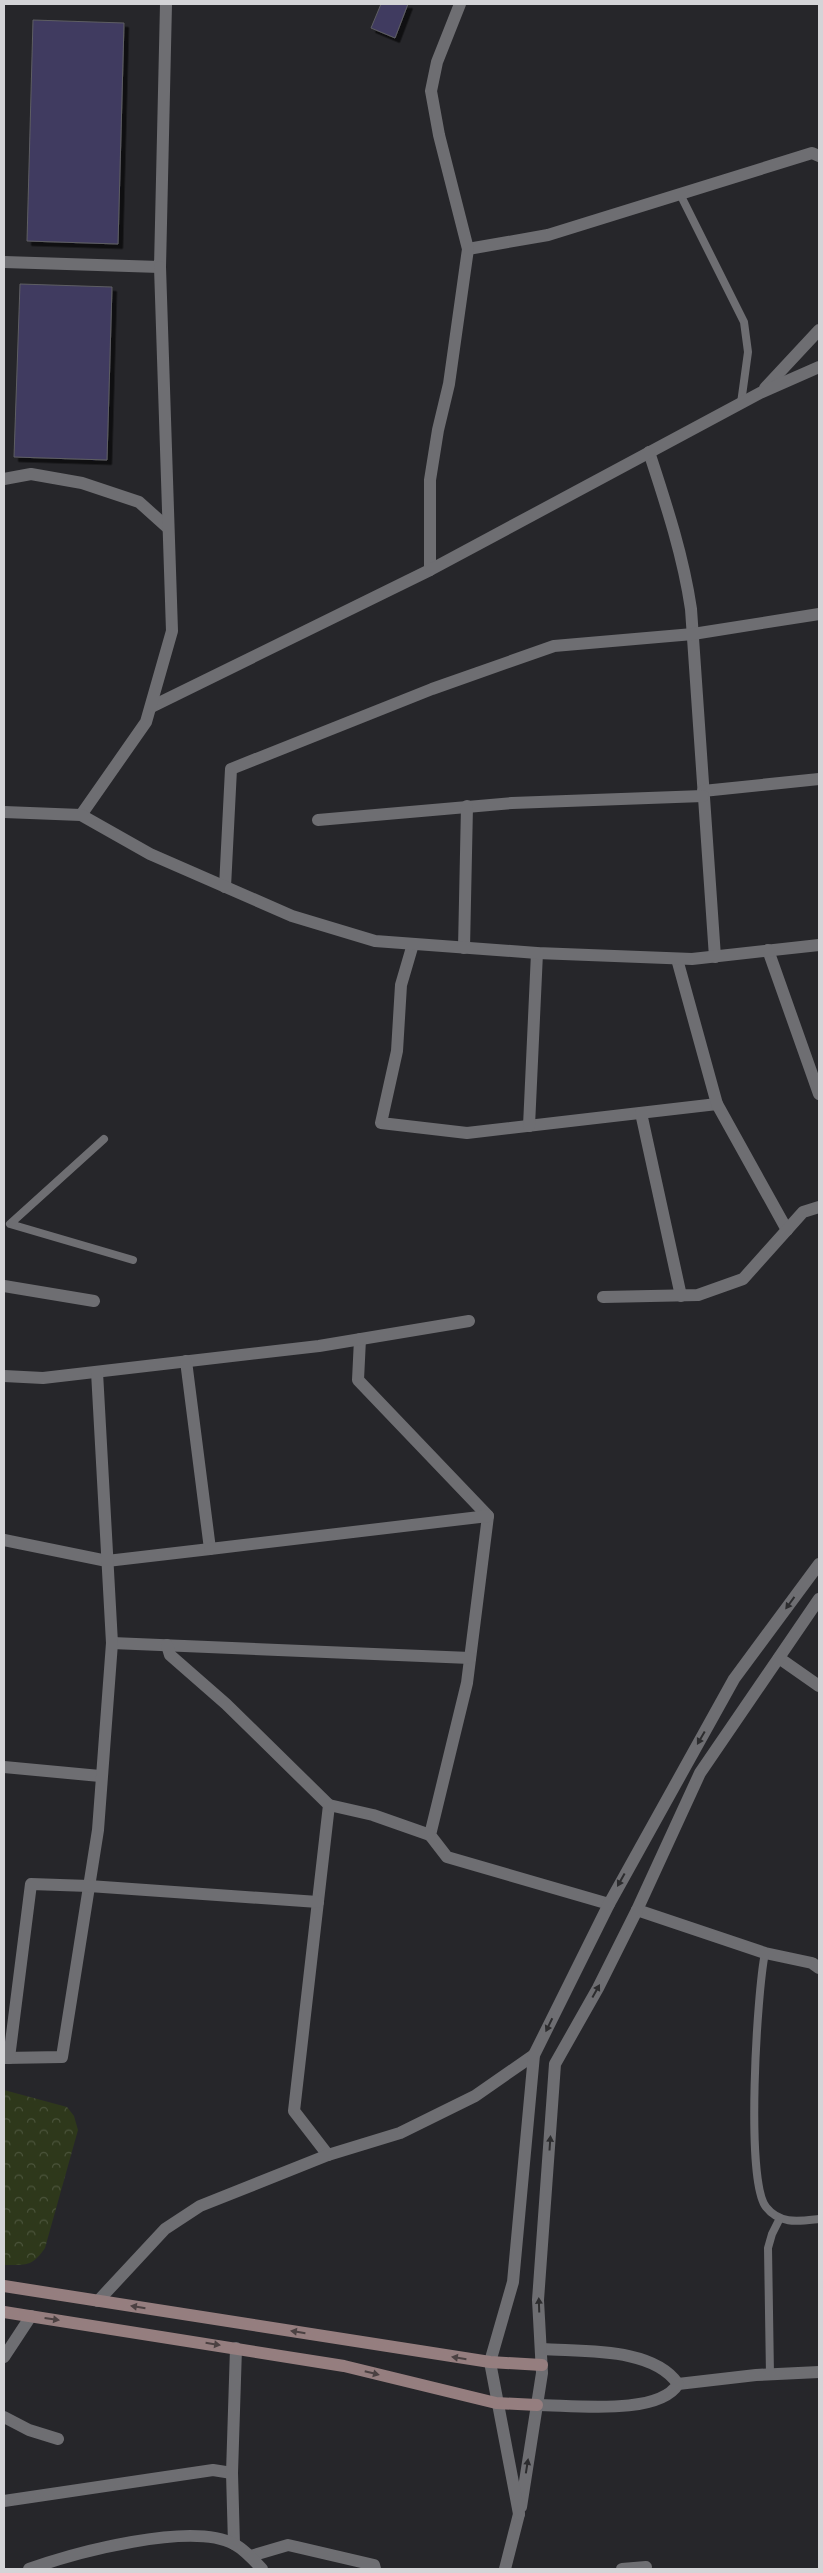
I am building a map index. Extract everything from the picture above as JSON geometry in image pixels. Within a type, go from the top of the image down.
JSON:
[{"type":"main road","points":[[4,2286],[490,2362],[542,2365]]},
{"type":"main road","points":[[4,2312],[344,2366],[496,2403],[537,2405]]},
{"type":"street","points":[[81,815],[146,722],[172,631],[160,266],[166,4]]},
{"type":"street","points":[[430,570],[430,480],[438,430],[449,384],[468,249],[439,135],[431,91],[437,62],[460,4]]},
{"type":"street","points":[[468,249],[548,235],[812,153],[819,156]]},
{"type":"street","points":[[4,262],[160,266]]},
{"type":"street","points":[[760,393],[819,330]]},
{"type":"street","points":[[151,706],[430,570],[760,393],[819,367]]},
{"type":"street","points":[[649,452],[685,571],[693,634],[715,957]]},
{"type":"street","points":[[4,479],[31,474],[82,483],[139,502],[168,528]]},
{"type":"street","points":[[225,887],[232,769],[432,689],[554,646],[693,634],[819,614]]},
{"type":"street","points":[[318,820],[512,802],[703,793],[819,779]]},
{"type":"street","points":[[464,948],[467,806]]},
{"type":"street","points":[[4,812],[81,815],[150,854],[292,916],[375,941],[537,953],[677,959],[715,957],[819,945]]},
{"type":"street","points":[[413,944],[401,985],[397,1051],[381,1123],[468,1132],[717,1104]]},
{"type":"street","points":[[768,950],[819,1094]]},
{"type":"street","points":[[529,1126],[537,953]]},
{"type":"street","points":[[677,959],[717,1104],[787,1230]]},
{"type":"street","points":[[641,1113],[681,1296]]},
{"type":"street","points":[[603,1297],[698,1295],[743,1278],[803,1212],[819,1206]]},
{"type":"street","points":[[4,1286],[94,1301]]},
{"type":"street","points":[[4,1376],[43,1378],[97,1372],[360,1339],[469,1321]]},
{"type":"street","points":[[360,1339],[358,1380],[488,1516]]},
{"type":"street","points":[[186,1361],[210,1549]]},
{"type":"street","points":[[97,1372],[112,1643],[100,1776],[98,1830],[89,1886],[62,2057],[6,2058],[31,1884],[89,1886],[318,1902]]},
{"type":"street","points":[[4,1540],[107,1561],[488,1516]]},
{"type":"street","points":[[430,1835],[467,1683],[488,1516]]},
{"type":"street","points":[[520,2514],[496,2403],[490,2362],[513,2282],[534,2055],[609,1904],[734,1679],[819,1564]]},
{"type":"street","points":[[505,2569],[520,2514],[542,2365],[538,2300],[555,2064],[598,1988],[637,1910],[700,1773],[819,1599]]},
{"type":"street","points":[[112,1643],[470,1658]]},
{"type":"street","points":[[167,1645],[170,1655],[226,1704],[329,1805],[373,1815],[430,1835],[447,1857],[609,1904]]},
{"type":"street","points":[[779,1658],[819,1686]]},
{"type":"street","points":[[4,1767],[100,1776]]},
{"type":"street","points":[[328,2155],[294,2111],[329,1805]]},
{"type":"street","points":[[637,1910],[765,1953],[817,1961]]},
{"type":"street","points":[[98,2301],[165,2229],[200,2206],[328,2155],[400,2133],[475,2096],[534,2055]]},
{"type":"street","points":[[4,2357],[31,2316]]},
{"type":"street","points":[[234,2544],[232,2473],[236,2348]]},
{"type":"street","points":[[542,2349],[635,2357],[657,2364],[671,2372],[678,2384]]},
{"type":"street","points":[[537,2405],[645,2405],[669,2395],[678,2384],[819,2372]]},
{"type":"street","points":[[4,2417],[29,2430],[58,2440]]},
{"type":"street","points":[[4,2502],[213,2470],[232,2473]]},
{"type":"street","points":[[29,2569],[58,2559],[162,2538],[202,2536],[234,2544],[251,2556],[262,2569]]},
{"type":"street","points":[[251,2556],[288,2545],[374,2565],[375,2569]]},
{"type":"street","points":[[622,2569],[646,2567]]},
{"type":"lane","points":[[680,194],[744,322],[748,352],[741,403]]},
{"type":"lane","points":[[104,1139],[10,1224],[133,1260]]},
{"type":"lane","points":[[765,1953],[759,1980],[756,2028],[756,2147],[760,2195],[767,2208],[780,2218],[789,2221],[819,2219]]},
{"type":"lane","points":[[770,2375],[768,2248],[780,2218]]},
{"type":"green space","points":[[4,2090],[67,2107],[74,2116],[78,2130],[45,2248],[36,2259],[23,2265],[4,2265]]},
{"type":"building","points":[[381,4],[408,4],[395,38],[371,28]]},
{"type":"building","points":[[33,20],[124,23],[118,244],[27,241]]},
{"type":"building","points":[[20,284],[112,287],[107,460],[14,457]]}]
